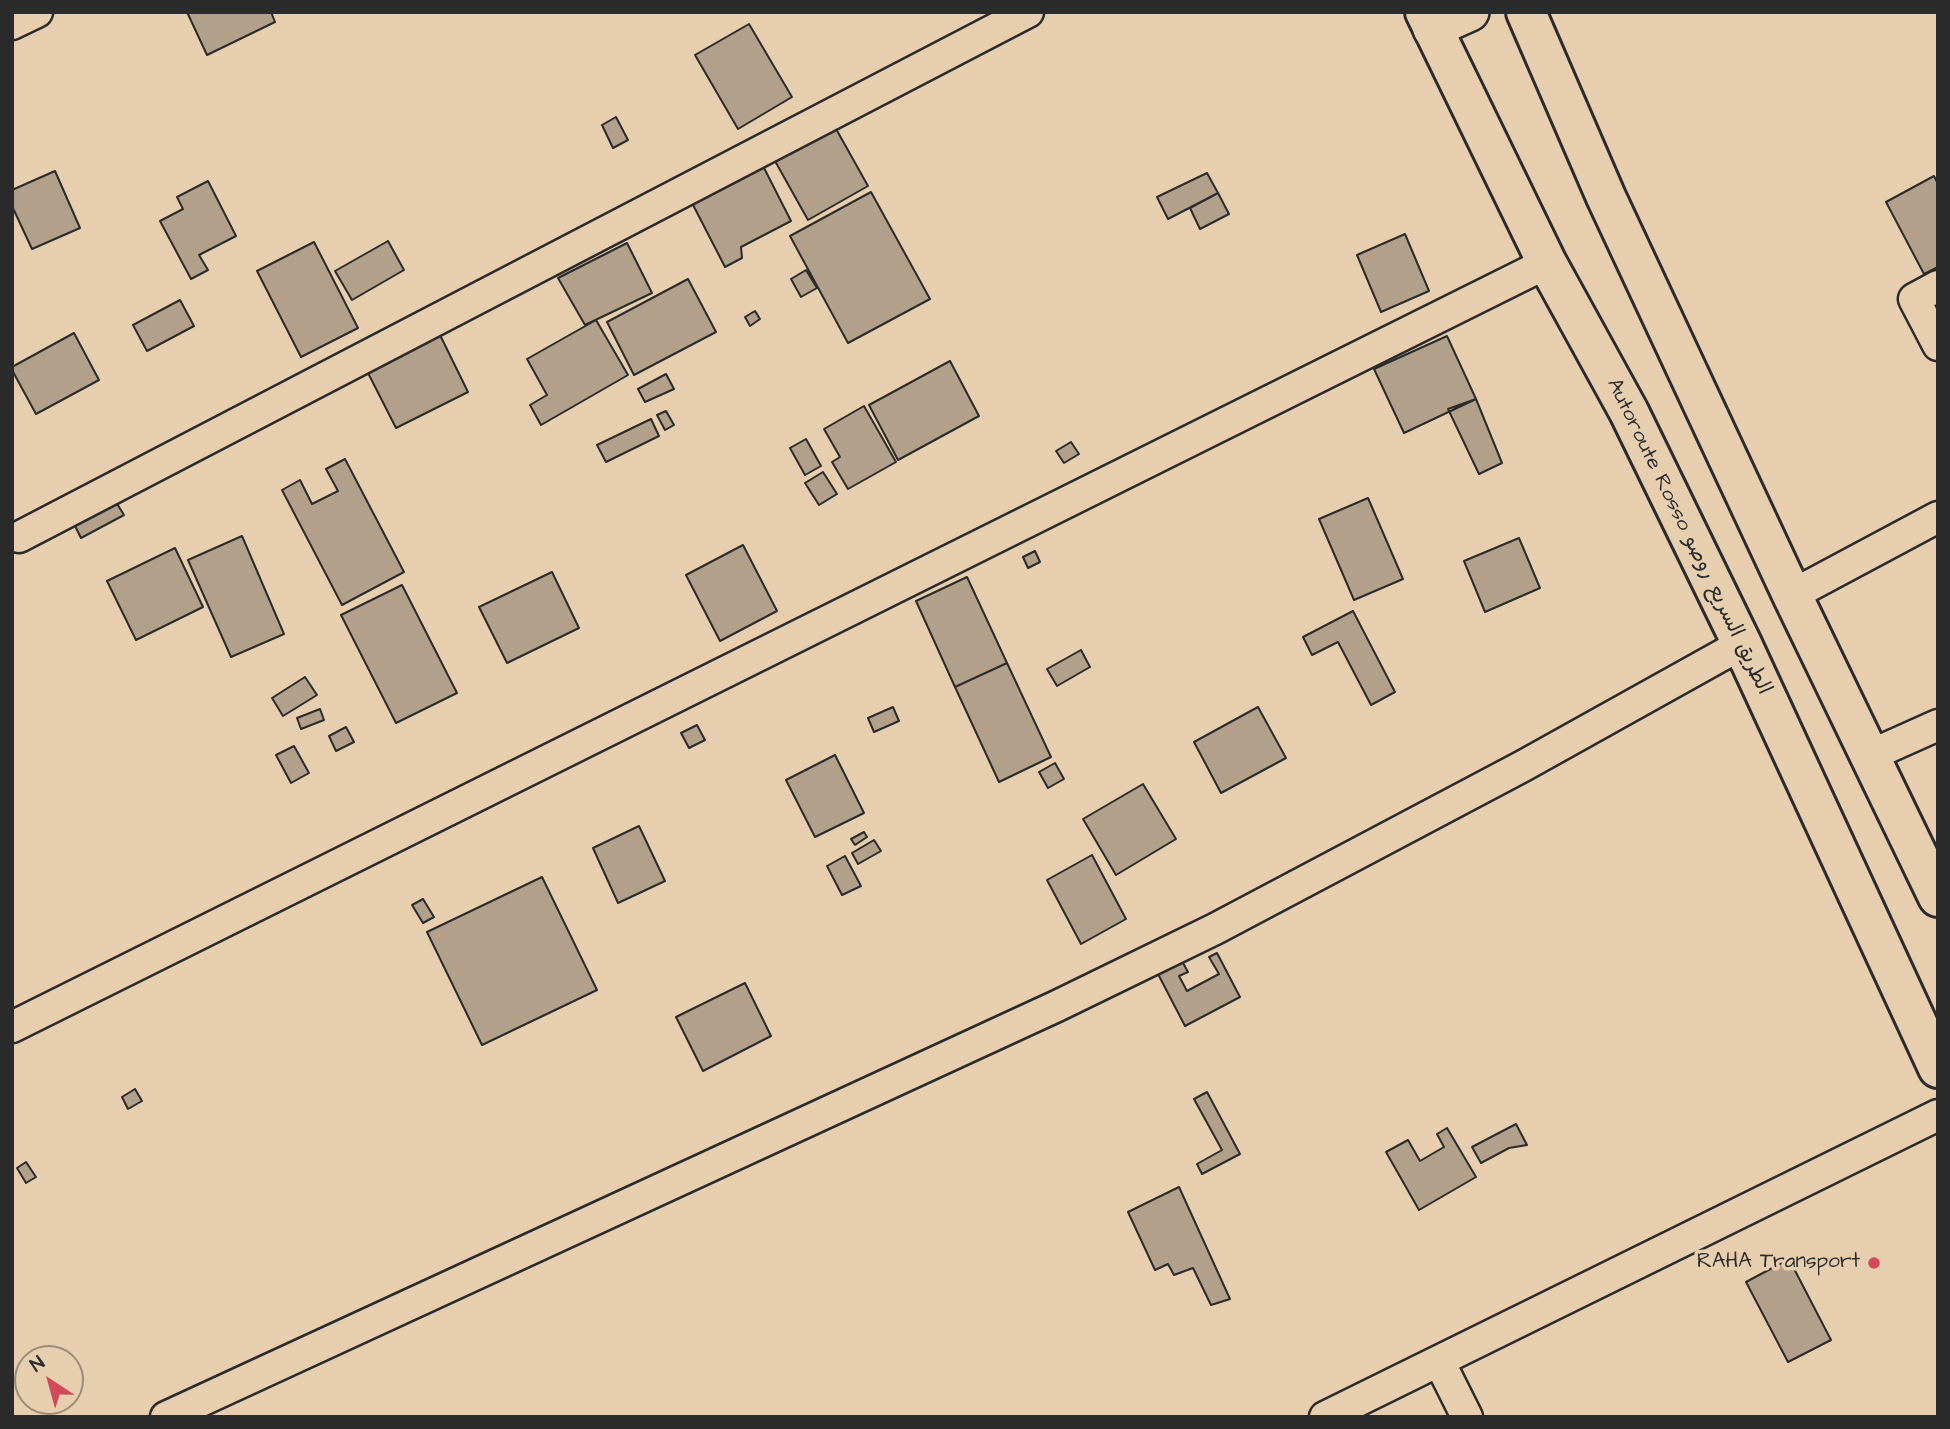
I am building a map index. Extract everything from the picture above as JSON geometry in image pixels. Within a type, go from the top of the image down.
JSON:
[{"type":"highway","points":[[1525,12],[1606,197],[1938,897]]},
{"type":"highway","name":"Autoroute Rosso الطريق السريع روصو","points":[[1429,21],[1547,263],[1629,412],[1742,644],[1938,1068]]},
{"type":"street","points":[[12,24],[37,12]]},
{"type":"street","points":[[19,537],[1028,12]]},
{"type":"street","points":[[1429,21],[1470,12]]},
{"type":"street","points":[[12,1027],[1547,263]]},
{"type":"street","points":[[1938,286],[1914,299],[1938,345]]},
{"type":"street","points":[[1793,595],[1938,517]]},
{"type":"street","points":[[166,1417],[1057,1006],[1203,935],[1523,766],[1742,644]]},
{"type":"street","points":[[1871,755],[1938,725]]},
{"type":"street","points":[[1325,1417],[1938,1115]]},
{"type":"street","points":[[1439,1361],[1467,1417]]},
{"type":"building","points":[[187,12],[271,12],[275,22],[207,55]]},
{"type":"building","points":[[749,24],[792,97],[738,129],[695,55]]},
{"type":"building","points":[[616,117],[628,140],[613,148],[602,125]]},
{"type":"building","points":[[835,127],[868,186],[808,220],[775,161]]},
{"type":"building","points":[[761,162],[791,221],[741,247],[742,258],[725,267],[690,199]]},
{"type":"building","points":[[55,171],[80,228],[32,249],[12,206],[12,190]]},
{"type":"building","points":[[1207,173],[1218,193],[1168,219],[1157,197]]},
{"type":"building","points":[[1934,176],[1938,184],[1938,267],[1924,274],[1886,202]]},
{"type":"building","points":[[208,181],[236,236],[199,255],[208,270],[191,279],[160,221],[183,209],[177,197]]},
{"type":"building","points":[[871,192],[930,299],[848,343],[790,236]]},
{"type":"building","points":[[1218,193],[1229,214],[1200,229],[1190,208]]},
{"type":"building","points":[[1405,234],[1429,291],[1381,312],[1357,255]]},
{"type":"building","points":[[388,241],[404,270],[352,300],[335,271]]},
{"type":"building","points":[[314,242],[358,328],[301,357],[257,271]]},
{"type":"building","points":[[627,243],[652,293],[585,325],[558,278]]},
{"type":"building","points":[[806,270],[817,288],[801,297],[791,279]]},
{"type":"building","points":[[688,279],[716,332],[634,375],[607,322]]},
{"type":"building","points":[[180,300],[194,326],[147,351],[133,325]]},
{"type":"building","points":[[755,311],[760,319],[750,326],[745,317]]},
{"type":"building","points":[[596,320],[628,375],[541,425],[530,405],[547,395],[527,359]]},
{"type":"building","points":[[74,333],[99,380],[36,414],[12,367]]},
{"type":"building","points":[[440,335],[468,392],[396,428],[367,371]]},
{"type":"building","points":[[1447,336],[1476,399],[1404,433],[1374,369]]},
{"type":"building","points":[[950,361],[979,416],[898,460],[869,405]]},
{"type":"building","points":[[666,374],[674,389],[645,402],[638,389]]},
{"type":"building","points":[[1476,399],[1502,463],[1479,474],[1448,409]]},
{"type":"building","points":[[864,406],[896,462],[848,489],[832,462],[840,457],[824,429]]},
{"type":"building","points":[[666,411],[674,425],[665,430],[657,415]]},
{"type":"building","points":[[651,419],[659,436],[606,462],[597,445]]},
{"type":"building","points":[[806,439],[821,466],[805,475],[790,448]]},
{"type":"building","points":[[1071,442],[1079,454],[1064,463],[1056,451]]},
{"type":"building","points":[[345,459],[404,572],[342,605],[282,490],[300,480],[312,504],[338,491],[326,469]]},
{"type":"building","points":[[823,472],[837,494],[819,505],[805,483]]},
{"type":"building","points":[[1368,498],[1403,579],[1354,600],[1319,519]]},
{"type":"building","points":[[116,502],[124,515],[81,538],[74,524]]},
{"type":"building","points":[[242,536],[284,634],[231,657],[188,560]]},
{"type":"building","points":[[1519,538],[1540,588],[1485,612],[1464,561]]},
{"type":"building","points":[[743,545],[777,611],[720,641],[686,575]]},
{"type":"building","points":[[175,548],[203,607],[136,640],[107,581]]},
{"type":"building","points":[[1035,551],[1040,562],[1028,568],[1023,557]]},
{"type":"building","points":[[552,572],[579,628],[507,663],[479,607]]},
{"type":"building","points":[[967,577],[1007,663],[955,687],[916,601]]},
{"type":"building","points":[[402,585],[457,693],[396,723],[341,615]]},
{"type":"building","points":[[1353,611],[1395,692],[1371,705],[1338,642],[1312,655],[1303,637]]},
{"type":"building","points":[[1081,650],[1090,667],[1057,686],[1047,669]]},
{"type":"building","points":[[1007,663],[1051,757],[999,782],[955,687]]},
{"type":"building","points":[[305,677],[317,695],[283,716],[272,698]]},
{"type":"building","points":[[893,707],[899,721],[874,732],[868,718]]},
{"type":"building","points":[[1258,707],[1286,758],[1221,793],[1194,742]]},
{"type":"building","points":[[320,709],[324,720],[301,729],[297,718]]},
{"type":"building","points":[[697,725],[705,740],[689,748],[681,733]]},
{"type":"building","points":[[346,727],[354,742],[336,751],[329,736]]},
{"type":"building","points":[[294,746],[309,773],[291,783],[276,755]]},
{"type":"building","points":[[835,755],[864,813],[815,837],[786,780]]},
{"type":"building","points":[[1055,763],[1064,779],[1048,788],[1039,772]]},
{"type":"building","points":[[1143,784],[1176,839],[1116,875],[1083,819]]},
{"type":"building","points":[[639,826],[665,881],[618,903],[593,848]]},
{"type":"building","points":[[864,832],[867,837],[855,845],[851,839]]},
{"type":"building","points":[[874,840],[881,851],[858,864],[852,853]]},
{"type":"building","points":[[1092,855],[1126,919],[1081,944],[1047,880]]},
{"type":"building","points":[[845,856],[861,886],[842,895],[827,866]]},
{"type":"building","points":[[542,877],[597,990],[482,1045],[427,932]]},
{"type":"building","points":[[423,899],[434,917],[423,923],[412,905]]},
{"type":"building","points":[[1217,953],[1240,997],[1185,1026],[1158,974],[1182,961],[1188,972],[1179,976],[1187,991],[1219,974],[1209,957]]},
{"type":"building","points":[[745,983],[771,1036],[703,1071],[676,1017]]},
{"type":"building","points":[[135,1089],[142,1101],[128,1109],[122,1097]]},
{"type":"building","points":[[1207,1092],[1240,1154],[1202,1174],[1197,1164],[1222,1150],[1194,1099]]},
{"type":"building","points":[[1516,1124],[1527,1145],[1509,1148],[1481,1163],[1472,1147]]},
{"type":"building","points":[[1447,1128],[1476,1177],[1419,1210],[1386,1152],[1408,1140],[1420,1161],[1444,1147],[1437,1134]]},
{"type":"building","points":[[26,1162],[36,1177],[26,1183],[17,1168]]},
{"type":"building","points":[[1179,1187],[1230,1299],[1211,1305],[1193,1268],[1174,1275],[1168,1264],[1155,1270],[1128,1212]]},
{"type":"building","points":[[1789,1259],[1831,1340],[1788,1362],[1746,1282]]},
{"type":"place","name":"RAHA Transport","points":[[1874,1263]]}]
